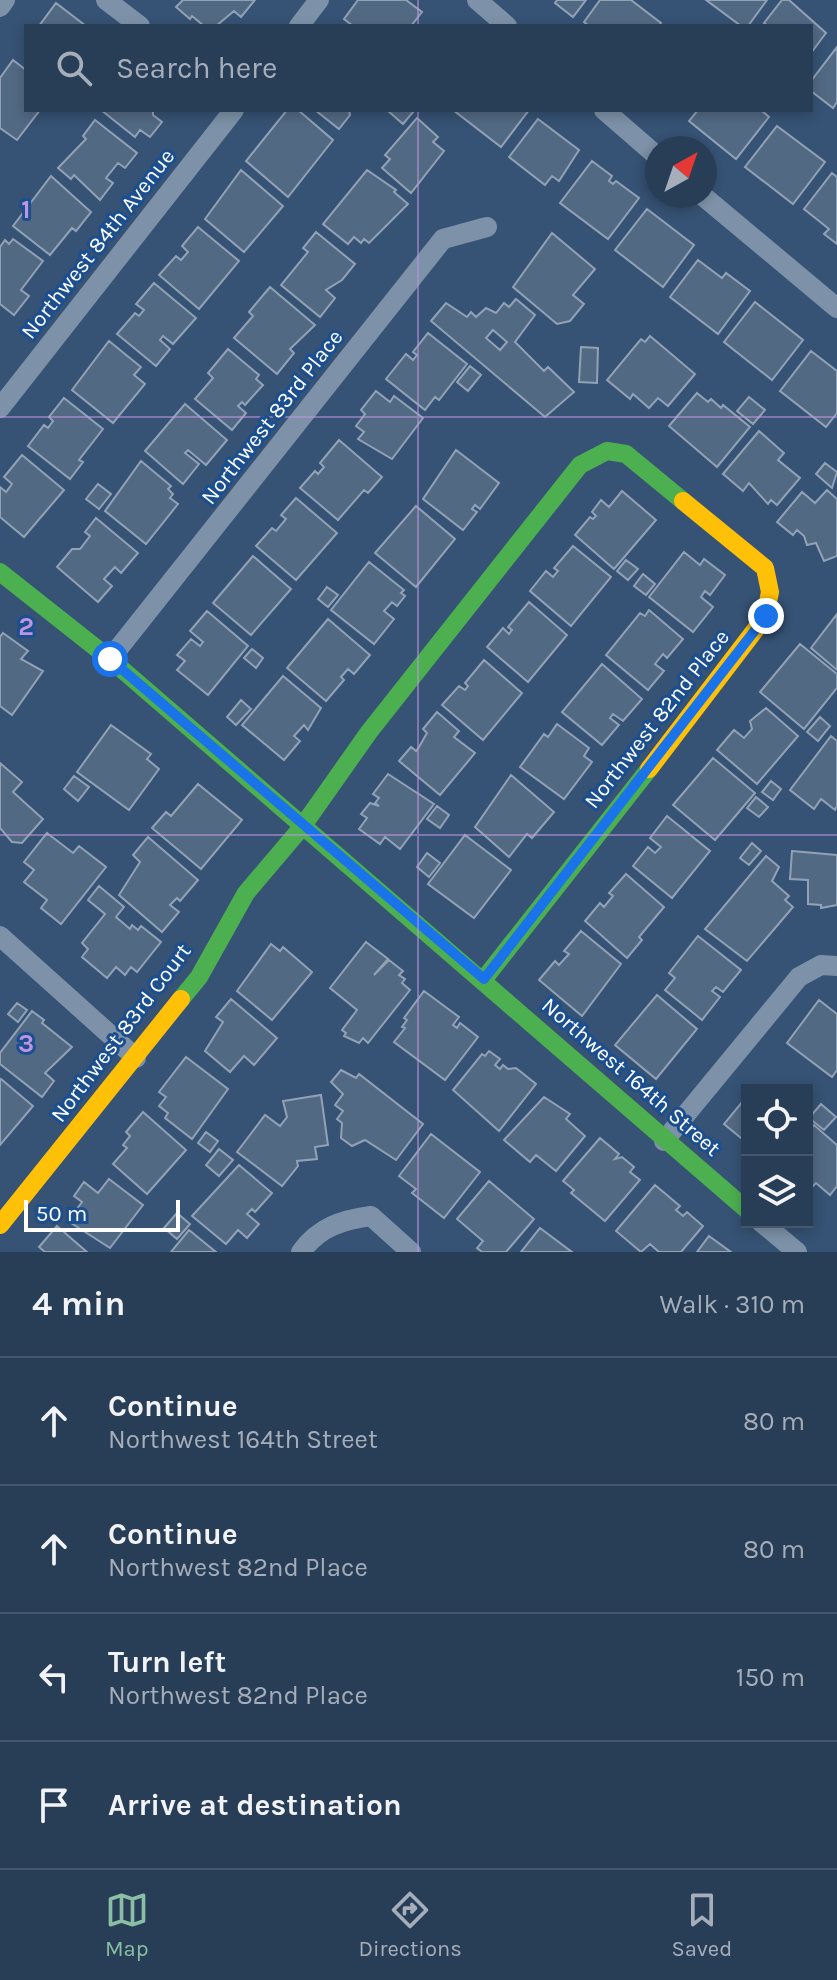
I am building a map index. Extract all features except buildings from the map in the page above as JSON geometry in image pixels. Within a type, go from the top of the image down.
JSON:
[{"type":"street","points":[[0,7],[5,0]]},
{"type":"street","points":[[106,0],[137,24]]},
{"type":"street","points":[[301,24],[319,0]]},
{"type":"street","points":[[478,0],[505,24]]},
{"type":"street","name":"Northwest 84th Avenue","points":[[0,408],[232,112]]},
{"type":"street","points":[[606,112],[645,146]]},
{"type":"street","points":[[717,208],[837,308]]},
{"type":"street","name":"Northwest 83rd Place","points":[[110,659],[443,239],[487,227]]},
{"type":"street","name":"Northwest 82nd Place","points":[[302,827],[369,732],[580,465],[607,451],[626,454],[740,545],[765,568],[773,596],[766,616],[484,979]]},
{"type":"street","points":[[0,572],[110,659],[302,827],[484,979]]},
{"type":"street","name":"Northwest 83rd Court","points":[[0,1225],[199,977],[246,893],[302,827]]},
{"type":"street","points":[[0,936],[136,1058]]},
{"type":"street","points":[[664,1141],[799,977],[821,965],[837,966]]},
{"type":"street","name":"Northwest 164th Street","points":[[484,979],[664,1141],[741,1205]]},
{"type":"street","points":[[301,1252],[310,1240],[341,1220],[371,1216],[411,1252]]},
{"type":"street","points":[[768,1228],[797,1252]]},
{"type":"traffic: fast","points":[[181,999],[199,977],[246,893],[302,827],[369,732],[580,465],[607,451],[626,454],[683,501]]},
{"type":"traffic: fast","points":[[0,572],[110,659],[741,1205]]},
{"type":"traffic: fast","points":[[484,979],[649,769]]},
{"type":"traffic: slow","points":[[649,769],[765,617],[770,592],[765,568],[683,501]]},
{"type":"traffic: slow","points":[[0,1225],[181,999]]},
{"type":"route","points":[[110,659],[302,827],[484,979],[746,646],[766,616]]}]
